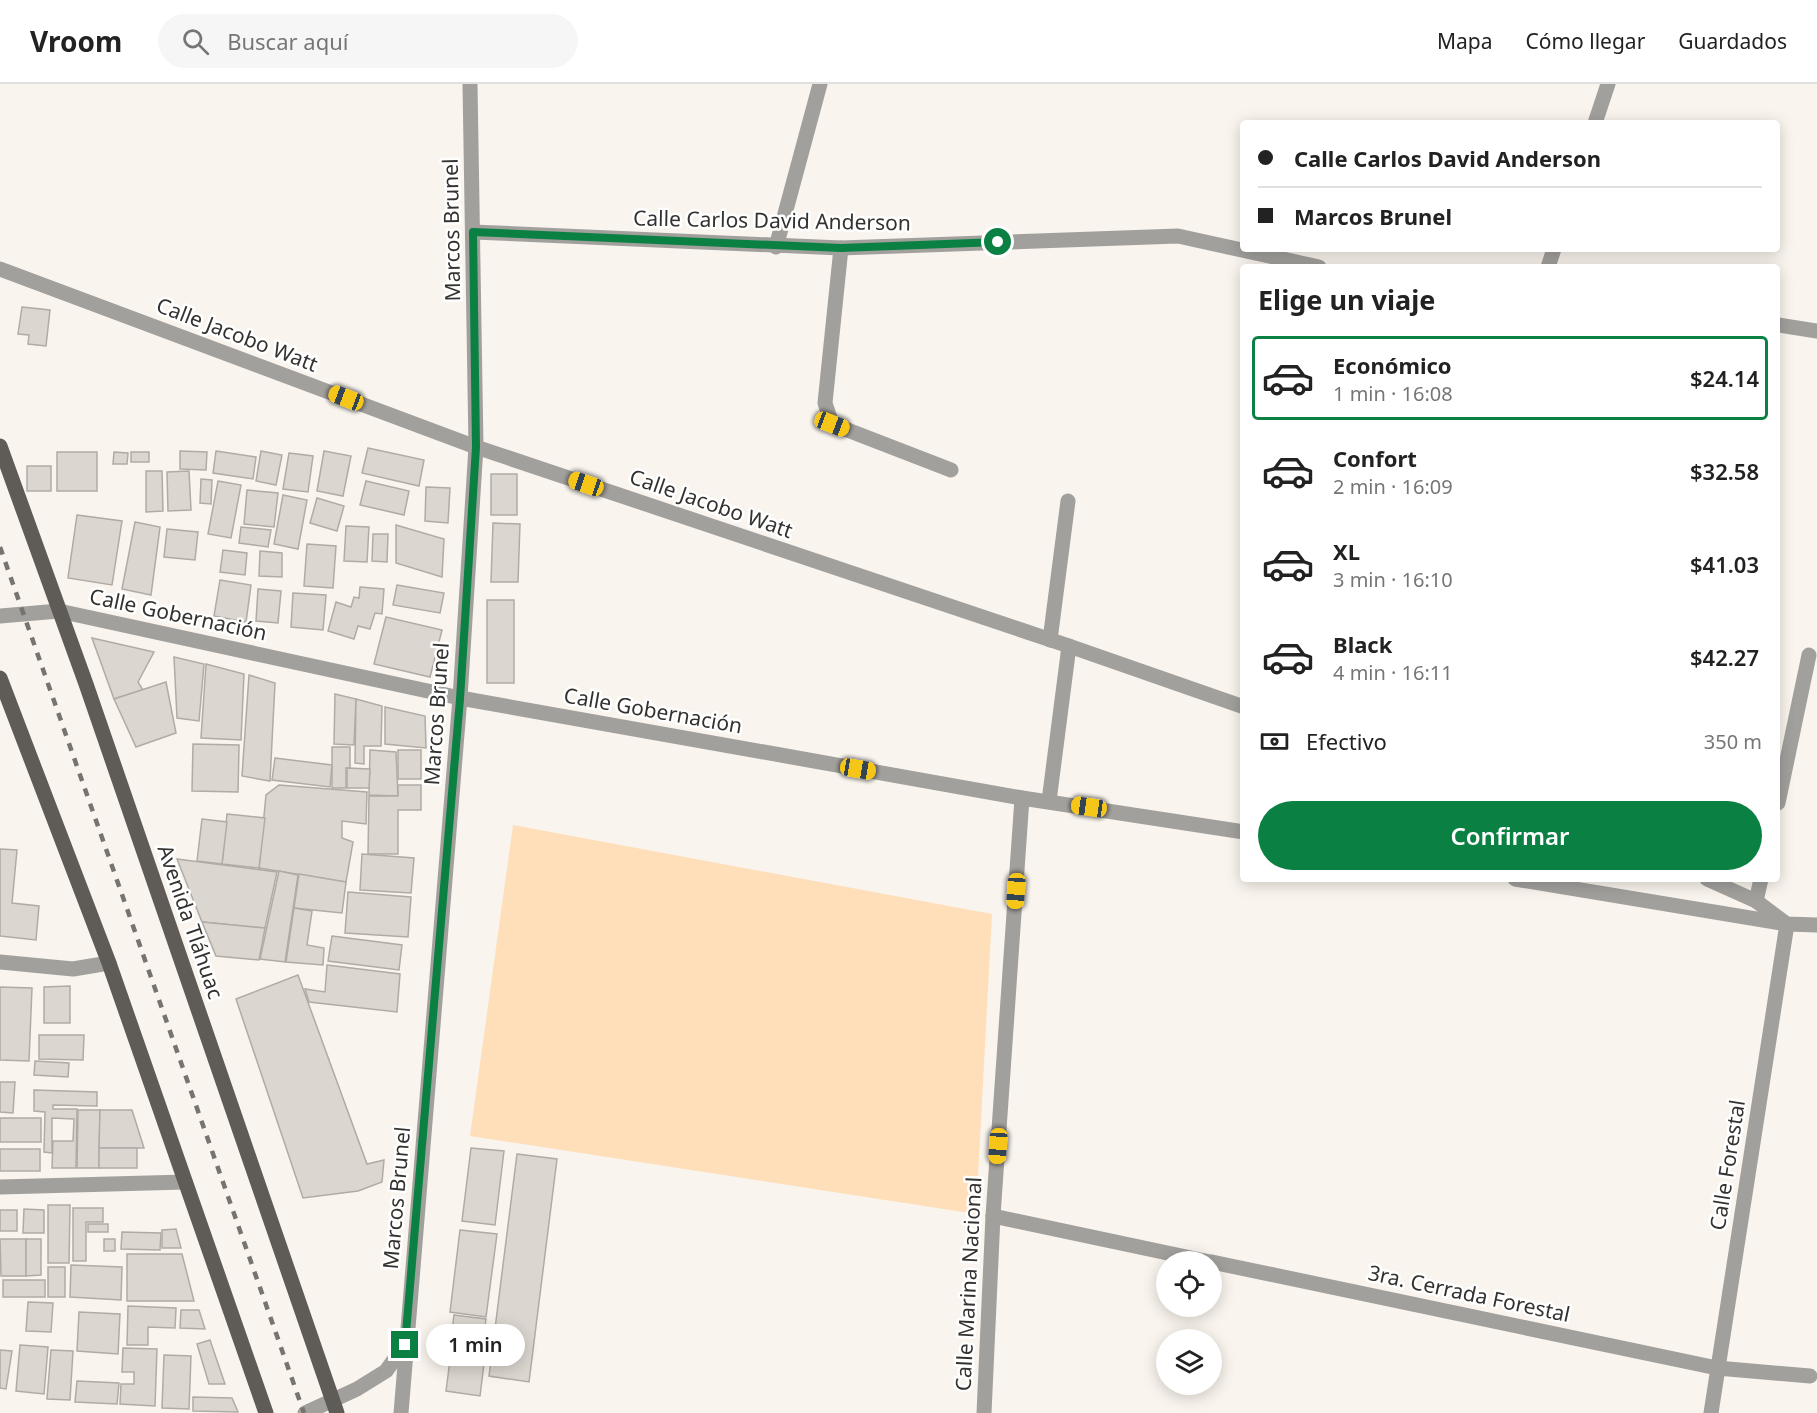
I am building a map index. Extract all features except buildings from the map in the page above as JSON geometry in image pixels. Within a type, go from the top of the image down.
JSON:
[{"type":"main road","name":"Avenida Tláhuac","points":[[0,446],[334,1406]]},
{"type":"main road","points":[[0,678],[109,963],[266,1413]]},
{"type":"street","name":"Marcos Brunel","points":[[400,1413],[460,699],[476,447],[470,84]]},
{"type":"street","points":[[776,247],[820,84]]},
{"type":"street","points":[[1596,120],[1608,84]]},
{"type":"street","name":"Calle Carlos David Anderson","points":[[473,232],[776,247],[841,248],[1178,236],[1240,250]]},
{"type":"street","points":[[841,248],[825,403],[832,424],[951,470]]},
{"type":"street","name":"Calle Carlos David Anderson","points":[[1251,252],[1305,264]]},
{"type":"street","name":"Calle Jacobo Watt","points":[[0,269],[476,447],[1240,706]]},
{"type":"street","points":[[1780,325],[1817,331]]},
{"type":"street","points":[[1050,640],[1068,501]]},
{"type":"street","name":"Calle Gobernación","points":[[0,616],[59,611],[460,699],[1022,798],[1240,831]]},
{"type":"street","points":[[1049,801],[1069,646]]},
{"type":"street","points":[[1780,793],[1809,655]]},
{"type":"street","name":"Calle Marina Nacional","points":[[984,1413],[993,1216],[1022,798]]},
{"type":"street","points":[[1533,882],[1786,924],[1817,925]]},
{"type":"street","points":[[1714,882],[1756,901],[1786,924]]},
{"type":"street","points":[[1756,901],[1760,882]]},
{"type":"street","name":"Calle Forestal","points":[[1711,1413],[1786,924]]},
{"type":"street","points":[[0,962],[73,969],[109,963]]},
{"type":"street","points":[[0,1187],[185,1182]]},
{"type":"street","name":"3ra. Cerrada Forestal","points":[[993,1216],[1159,1251]]},
{"type":"street","name":"3ra. Cerrada Forestal","points":[[1222,1264],[1718,1368],[1810,1376]]},
{"type":"street","points":[[304,1413],[334,1406],[386,1371],[405,1345]]},
{"type":"shaded area","points":[[513,825],[992,914],[976,1214],[470,1136]]},
{"type":"railway","points":[[0,547],[304,1413]]},
{"type":"route","points":[[405,1345],[460,699],[476,447],[473,232],[776,247],[841,248],[998,242]]}]
